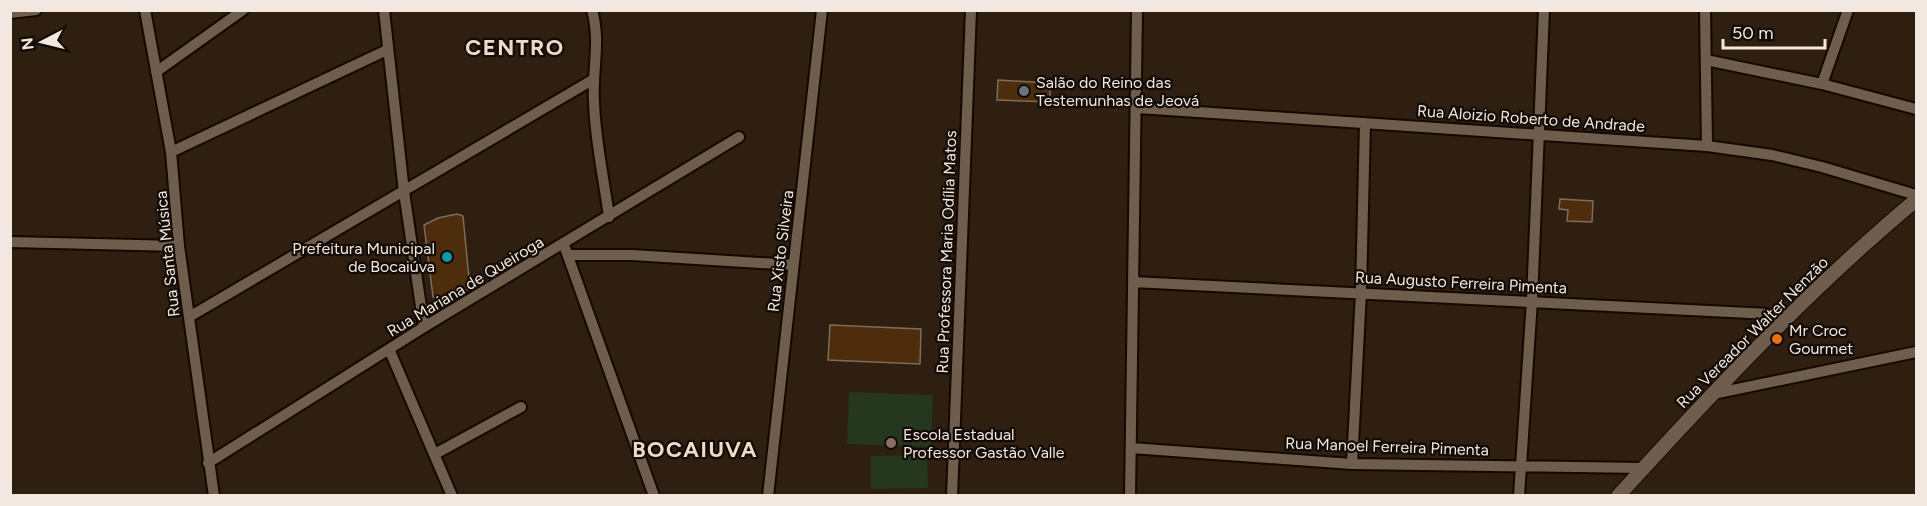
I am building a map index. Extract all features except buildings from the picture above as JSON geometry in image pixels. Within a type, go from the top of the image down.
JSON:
[{"type":"street","points":[[10,13],[36,10]]},
{"type":"street","name":"Rua Santa Música","points":[[145,10],[171,152],[179,246],[214,495]]},
{"type":"street","points":[[156,72],[243,10]]},
{"type":"street","points":[[384,10],[404,192],[424,327]]},
{"type":"street","points":[[592,10],[597,29],[598,58],[594,79],[596,125],[609,217]]},
{"type":"street","name":"Rua Xisto Silveira","points":[[768,495],[822,10]]},
{"type":"street","name":"Rua Professora Maria Odília Matos","points":[[952,495],[972,10]]},
{"type":"street","points":[[1130,495],[1138,108],[1137,10]]},
{"type":"street","points":[[1519,495],[1532,300],[1537,133],[1544,10]]},
{"type":"street","points":[[1705,10],[1707,146]]},
{"type":"street","points":[[1822,84],[1848,10]]},
{"type":"street","points":[[171,152],[387,50]]},
{"type":"street","points":[[1706,60],[1822,84],[1917,108]]},
{"type":"street","points":[[189,317],[594,79]]},
{"type":"street","name":"Rua Aloizio Roberto de Andrade","points":[[1138,108],[1707,146],[1772,155],[1822,167],[1917,198]]},
{"type":"street","points":[[1352,464],[1361,292],[1365,123]]},
{"type":"street","name":"Rua Mariana de Queiroga","points":[[208,463],[424,327],[566,250],[609,217],[739,137]]},
{"type":"street","name":"Rua Vereador Walter Nenzão","points":[[1618,495],[1788,315],[1871,237],[1917,198]]},
{"type":"street","points":[[10,242],[179,246]]},
{"type":"street","points":[[654,495],[566,250],[793,265]]},
{"type":"street","name":"Rua Augusto Ferreira Pimenta","points":[[1133,282],[1532,300],[1788,315]]},
{"type":"street","points":[[389,349],[452,495]]},
{"type":"street","points":[[1712,394],[1917,352]]},
{"type":"street","points":[[435,454],[521,407]]},
{"type":"street","name":"Rua Manoel Ferreira Pimenta","points":[[1131,448],[1352,464],[1643,468]]},
{"type":"green space","points":[[849,392],[933,395],[931,447],[847,444]]},
{"type":"green space","points":[[927,455],[928,488],[871,489],[871,456]]},
{"type":"place","name":"Salão do Reino das Testemunhas de Jeová","points":[[1024,91]]},
{"type":"place","name":"Prefeitura Municipal de Bocaiúva","points":[[447,257]]},
{"type":"place","name":"Mr Croc Gourmet","points":[[1777,339]]},
{"type":"place","name":"Escola Estadual Professor Gastão Valle","points":[[891,443]]},
{"type":"district","name":"CENTRO","points":[[515,47]]},
{"type":"district","name":"BOCAIUVA","points":[[695,449]]}]
